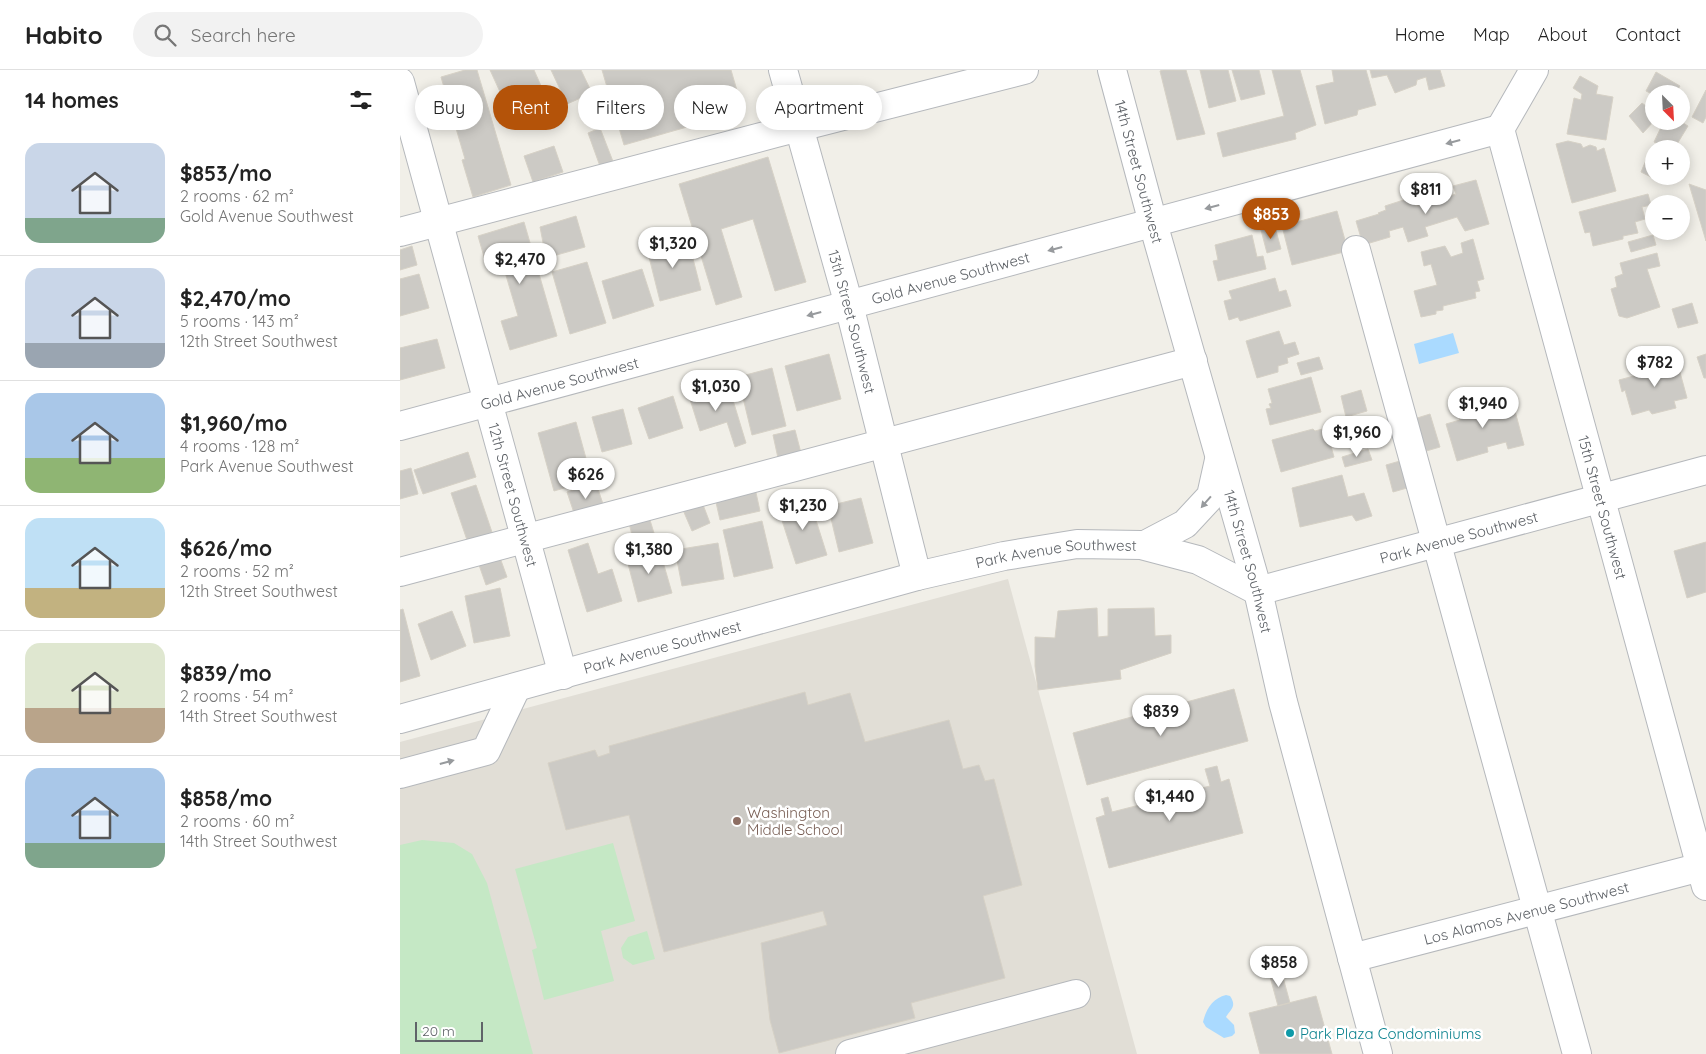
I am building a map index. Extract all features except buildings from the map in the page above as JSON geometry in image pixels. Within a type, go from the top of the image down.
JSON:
[{"type":"street","name":"13th Street Southwest","points":[[783,70],[787,85]]},
{"type":"street","points":[[882,106],[1024,70]]},
{"type":"street","name":"14th Street Southwest","points":[[1112,70],[1153,223],[1258,591],[1283,702],[1378,1054]]},
{"type":"street","points":[[1500,130],[1534,70]]},
{"type":"street","name":"12th Street Southwest","points":[[400,82],[563,675]]},
{"type":"street","points":[[400,232],[787,130]]},
{"type":"street","name":"13th Street Southwest","points":[[800,130],[849,305],[917,576]]},
{"type":"street","name":"Gold Avenue Southwest","points":[[400,426],[1500,130]]},
{"type":"street","name":"15th Street Southwest","points":[[1500,130],[1702,858]]},
{"type":"street","points":[[1356,250],[1577,1054]]},
{"type":"street","points":[[400,572],[1193,362]]},
{"type":"street","points":[[1145,545],[1185,524],[1212,496],[1220,456]]},
{"type":"street","name":"Park Avenue Southwest","points":[[400,719],[917,576],[1004,556],[1077,544],[1145,545],[1198,560],[1258,591],[1706,470]]},
{"type":"street","points":[[400,774],[486,751],[516,688]]},
{"type":"street","name":"Los Alamos Avenue Southwest","points":[[1352,958],[1538,909],[1702,858]]},
{"type":"street","points":[[850,1054],[1076,994]]},
{"type":"shaded area","name":"Washington Middle School","points":[[1008,579],[1137,1054],[400,1054],[400,742]]},
{"type":"green space","points":[[422,840],[454,843],[472,854],[487,883],[533,1054],[400,1054],[400,845]]},
{"type":"green space","points":[[613,843],[635,921],[601,931],[614,981],[544,1000],[532,950],[537,948],[515,869]]},
{"type":"green space","points":[[647,931],[655,959],[633,965],[623,958],[621,948],[628,937]]},
{"type":"water","points":[[1453,333],[1459,353],[1419,364],[1414,344]]},
{"type":"water","points":[[1221,996],[1230,996],[1233,1002],[1226,1017],[1234,1025],[1235,1033],[1224,1038],[1206,1027],[1203,1022],[1211,1005]]},
{"type":"place","name":"Washington Middle School","points":[[737,821]]},
{"type":"place","name":"Park Plaza Condominiums","points":[[1290,1033]]}]
